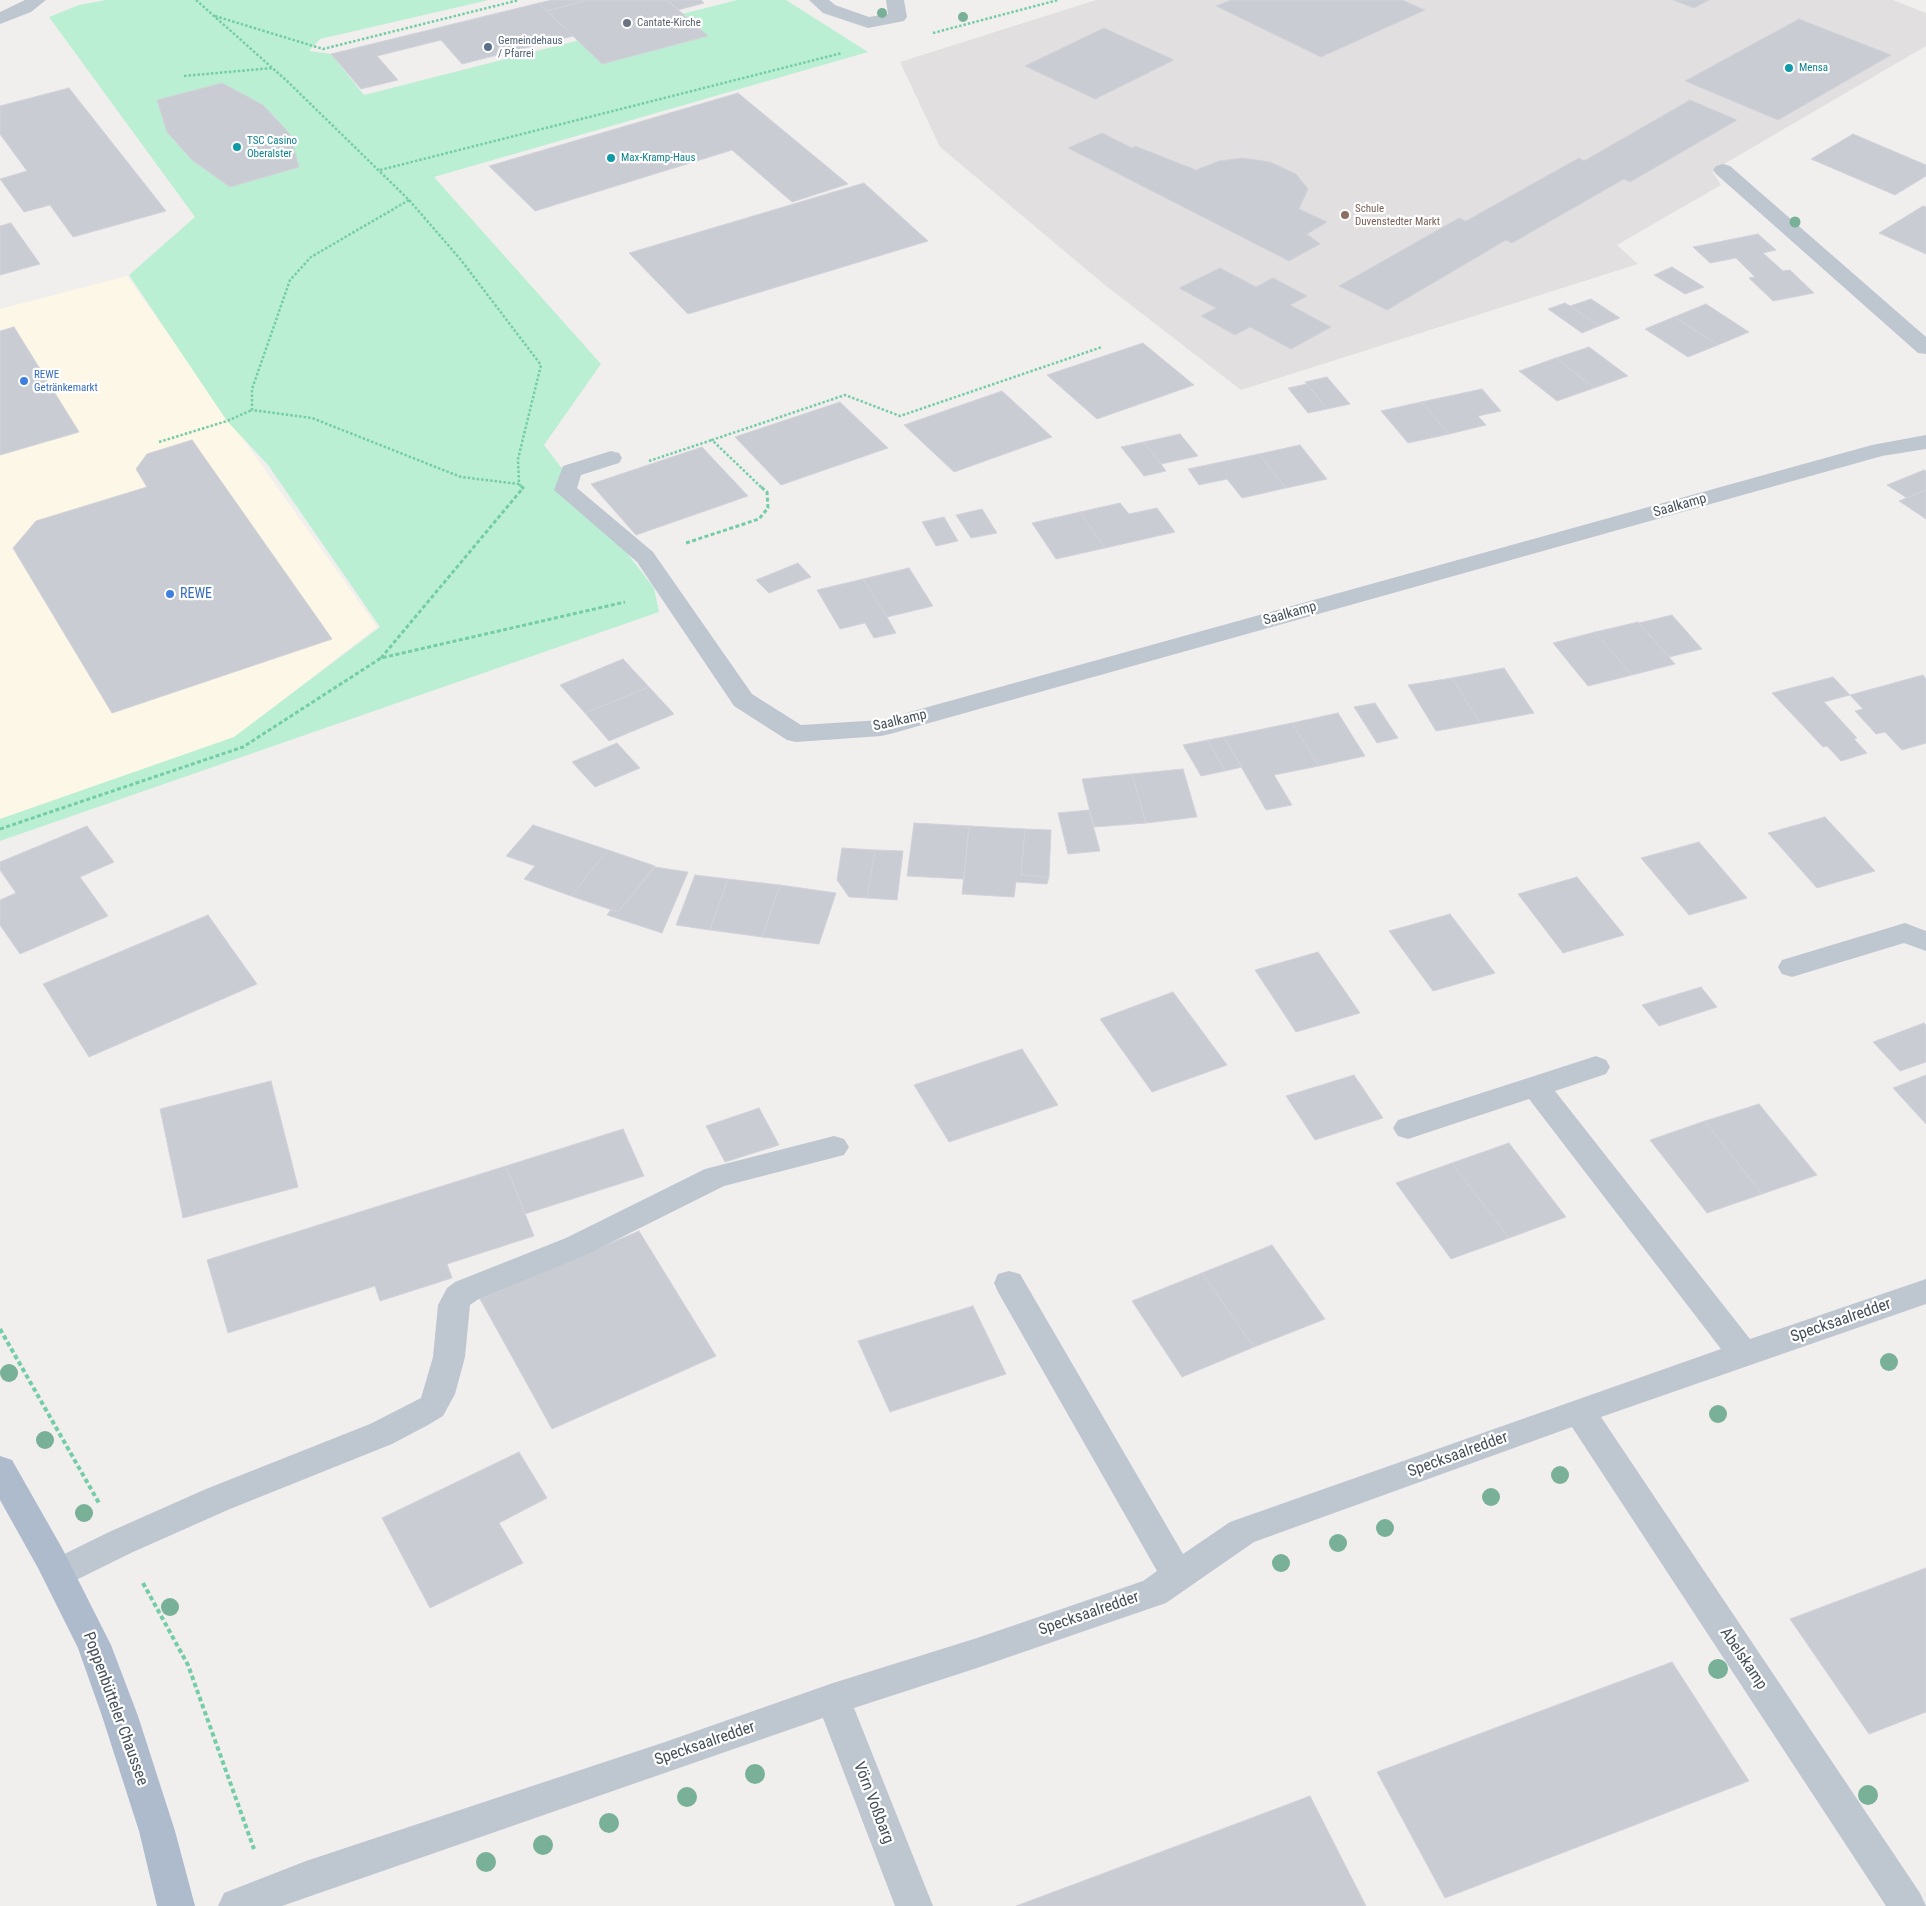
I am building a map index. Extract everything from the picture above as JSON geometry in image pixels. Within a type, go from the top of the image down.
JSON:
[{"type":"main road","name":"Poppenbütteler Chaussee","points":[[0,1470],[58,1573],[94,1645],[120,1716],[157,1831],[176,1906]]},
{"type":"street","points":[[0,19],[25,8],[37,0]]},
{"type":"street","points":[[818,0],[828,10],[868,23],[898,17],[895,0]]},
{"type":"street","points":[[1723,170],[1926,348]]},
{"type":"street","name":"Saalkamp","points":[[611,458],[571,471],[564,490],[645,557],[743,700],[796,734],[881,728],[1880,450],[1926,442]]},
{"type":"street","points":[[1792,966],[1905,933],[1926,941]]},
{"type":"street","points":[[1408,1128],[1596,1067]]},
{"type":"street","points":[[1535,1086],[1743,1354]]},
{"type":"street","points":[[58,1573],[121,1542],[227,1496],[381,1434],[432,1407],[439,1394],[449,1357],[454,1305],[458,1297],[466,1291],[577,1246],[716,1177],[834,1147]]},
{"type":"street","points":[[1009,1283],[1178,1576]]},
{"type":"street","name":"Specksaalredder","points":[[237,1906],[306,1879],[665,1758],[833,1699],[977,1653],[1154,1592],[1242,1532],[1579,1411],[1926,1291]]},
{"type":"street","name":"Abelskamp","points":[[1579,1411],[1907,1906]]},
{"type":"street","name":"Vörn Voßbarg","points":[[833,1699],[914,1906]]},
{"type":"path","points":[[196,0],[272,68],[409,200],[461,260],[541,365],[518,459],[519,484],[530,494]]},
{"type":"path","points":[[212,15],[323,49],[519,0]]},
{"type":"path","points":[[931,34],[1058,0]]},
{"type":"path","points":[[380,170],[799,62],[846,52]]},
{"type":"path","points":[[184,76],[272,68]]},
{"type":"path","points":[[252,410],[252,389],[290,280],[311,256],[409,200]]},
{"type":"path","points":[[642,464],[845,395],[900,416],[1102,347]]},
{"type":"path","points":[[158,442],[252,410],[312,418],[461,476],[519,484]]},
{"type":"path","points":[[645,557],[759,519],[768,508],[767,492],[712,440]]},
{"type":"path","points":[[0,829],[242,746],[381,658],[522,488]]},
{"type":"path","points":[[381,658],[633,601]]},
{"type":"path","points":[[0,1329],[121,1542],[188,1665],[270,1894]]},
{"type":"shaded area","name":"Schule Duvenstedter Markt","points":[[1096,0],[1893,0],[1926,13],[1926,46],[1712,171],[1721,185],[1617,245],[1638,264],[1241,390],[1105,285],[940,147],[900,62]]},
{"type":"shaded area","points":[[127,276],[377,627],[234,738],[0,819],[0,309]]},
{"type":"green space","points":[[106,0],[489,0],[320,39],[309,51],[331,54],[364,95],[737,0],[786,0],[868,52],[434,177],[601,364],[544,445],[654,588],[659,612],[0,841],[0,819],[234,737],[380,627],[268,465],[227,421],[129,275],[195,217],[49,17],[79,5]]},
{"type":"building","points":[[552,0],[588,0],[547,11],[539,3]]},
{"type":"building","name":"Cantate-Kirche","points":[[588,0],[667,0],[708,36],[602,64],[547,11]]},
{"type":"building","points":[[667,0],[701,0],[704,3],[678,10]]},
{"type":"building","points":[[1231,0],[1402,0],[1425,10],[1321,57],[1216,6]]},
{"type":"building","points":[[1673,0],[1709,0],[1694,8]]},
{"type":"building","name":"Gemeindehaus / Pfarrei","points":[[539,3],[573,36],[462,64],[441,40],[377,56],[398,80],[361,89],[331,54]]},
{"type":"building","name":"Mensa","points":[[1799,19],[1891,55],[1778,120],[1685,81]]},
{"type":"building","points":[[1104,28],[1174,60],[1095,99],[1025,66]]},
{"type":"building","name":"TSC Casino Oberalster","points":[[222,83],[263,105],[290,134],[299,167],[230,187],[192,160],[167,132],[157,100]]},
{"type":"building","points":[[69,88],[166,211],[73,237],[50,205],[24,212],[0,179],[27,171],[0,134],[0,106]]},
{"type":"building","name":"Max-Kramp-Haus","points":[[738,93],[848,184],[792,202],[732,150],[535,211],[489,166]]},
{"type":"building","points":[[1690,100],[1737,120],[1630,182],[1624,179],[1512,243],[1506,240],[1387,310],[1339,286],[1459,218],[1466,221],[1579,158],[1584,161]]},
{"type":"building","points":[[1102,133],[1132,148],[1135,146],[1196,170],[1219,161],[1243,158],[1270,162],[1296,174],[1308,189],[1299,209],[1327,222],[1307,234],[1320,244],[1289,261],[1068,148]]},
{"type":"building","points":[[1853,134],[1926,165],[1926,176],[1895,195],[1811,159]]},
{"type":"building","points":[[864,183],[928,241],[688,314],[629,253]]},
{"type":"building","points":[[1923,206],[1926,207],[1926,254],[1879,233]]},
{"type":"building","points":[[11,223],[40,264],[0,275],[0,226]]},
{"type":"building","points":[[1758,234],[1776,250],[1763,253],[1783,271],[1790,270],[1814,293],[1773,301],[1749,278],[1755,277],[1736,258],[1710,263],[1693,247]]},
{"type":"building","points":[[1672,267],[1704,287],[1685,294],[1654,275]]},
{"type":"building","points":[[1220,268],[1256,287],[1273,278],[1307,296],[1290,305],[1331,327],[1291,349],[1250,327],[1235,335],[1201,316],[1216,308],[1179,288]]},
{"type":"building","points":[[1591,299],[1620,318],[1599,326],[1570,306]]},
{"type":"building","points":[[1565,303],[1599,326],[1582,333],[1548,309]]},
{"type":"building","points":[[1706,304],[1749,332],[1718,345],[1674,317]]},
{"type":"building","points":[[1674,317],[1718,345],[1688,357],[1645,329]]},
{"type":"building","name":"REWE Getränkemarkt","points":[[14,327],[79,432],[0,455],[0,331]]},
{"type":"building","points":[[1143,343],[1194,385],[1097,419],[1047,375]]},
{"type":"building","points":[[1589,347],[1628,376],[1594,388],[1556,358]]},
{"type":"building","points":[[1556,358],[1594,388],[1557,401],[1519,371]]},
{"type":"building","points":[[1327,377],[1350,404],[1327,409],[1305,382]]},
{"type":"building","points":[[1307,384],[1327,409],[1308,413],[1288,388]]},
{"type":"building","points":[[1482,389],[1501,411],[1478,416],[1486,425],[1449,434],[1421,402]]},
{"type":"building","points":[[1002,391],[1052,437],[954,472],[904,425]]},
{"type":"building","points":[[840,402],[888,448],[781,485],[735,437]]},
{"type":"building","points":[[1421,402],[1449,434],[1408,443],[1381,411]]},
{"type":"building","points":[[1180,434],[1198,456],[1161,464],[1144,442]]},
{"type":"building","name":"REWE","points":[[192,440],[332,639],[112,713],[13,548],[36,521],[147,487],[136,469],[147,454]]},
{"type":"building","points":[[1144,442],[1166,471],[1144,476],[1121,447]]},
{"type":"building","points":[[1300,445],[1327,479],[1286,488],[1259,454]]},
{"type":"building","points":[[702,447],[748,496],[636,535],[591,484]]},
{"type":"building","points":[[1259,454],[1286,488],[1242,498],[1227,479],[1199,485],[1188,469]]},
{"type":"building","points":[[1924,470],[1926,471],[1926,490],[1907,498],[1887,485]]},
{"type":"building","points":[[1926,490],[1926,519],[1899,501]]},
{"type":"building","points":[[1120,503],[1129,514],[1157,508],[1175,532],[1105,548],[1080,512]]},
{"type":"building","points":[[982,509],[997,533],[971,538],[956,515]]},
{"type":"building","points":[[1080,512],[1105,548],[1056,559],[1032,523]]},
{"type":"building","points":[[944,517],[958,541],[936,546],[922,522]]},
{"type":"building","points":[[798,563],[811,577],[769,593],[756,580]]},
{"type":"building","points":[[909,568],[933,606],[887,617],[863,579]]},
{"type":"building","points":[[863,579],[896,633],[874,638],[865,623],[840,629],[817,590]]},
{"type":"building","points":[[1672,615],[1702,649],[1669,657],[1639,623]]},
{"type":"building","points":[[1638,622],[1675,664],[1632,675],[1595,632]]},
{"type":"building","points":[[1595,632],[1632,675],[1588,686],[1553,643]]},
{"type":"building","points":[[623,659],[649,687],[585,713],[560,685]]},
{"type":"building","points":[[1504,668],[1534,713],[1480,723],[1452,678]]},
{"type":"building","points":[[1923,675],[1926,679],[1926,743],[1902,750],[1885,732],[1876,734],[1855,711],[1863,709],[1850,695]]},
{"type":"building","points":[[1833,677],[1850,695],[1824,702],[1857,738],[1854,739],[1867,753],[1841,761],[1827,746],[1823,747],[1772,693]]},
{"type":"building","points":[[1452,678],[1480,723],[1436,731],[1408,685]]},
{"type":"building","points":[[649,687],[674,714],[609,741],[585,713]]},
{"type":"building","points":[[1375,703],[1398,738],[1377,743],[1354,707]]},
{"type":"building","points":[[1338,713],[1365,756],[1319,766],[1292,723]]},
{"type":"building","points":[[1292,723],[1319,766],[1274,775],[1292,805],[1266,810],[1224,737]]},
{"type":"building","points":[[1224,737],[1242,767],[1225,771],[1208,740]]},
{"type":"building","points":[[1208,740],[1225,771],[1201,776],[1183,745]]},
{"type":"building","points":[[617,743],[640,768],[595,787],[572,762]]},
{"type":"building","points":[[1183,769],[1197,817],[1146,823],[1132,774]]},
{"type":"building","points":[[1132,774],[1146,823],[1094,827],[1082,779]]},
{"type":"building","points":[[1089,810],[1100,851],[1068,854],[1058,813]]},
{"type":"building","points":[[1825,817],[1875,871],[1817,888],[1768,833]]},
{"type":"building","points":[[914,823],[969,826],[964,879],[907,876]]},
{"type":"building","points":[[533,825],[608,850],[571,896],[524,879],[535,866],[506,856]]},
{"type":"building","points":[[87,826],[114,862],[80,877],[108,916],[20,954],[0,925],[0,900],[16,893],[0,870],[0,862]]},
{"type":"building","points":[[969,826],[1025,829],[1021,875],[1049,877],[1047,884],[1016,882],[1014,897],[962,894]]},
{"type":"building","points":[[1025,829],[1051,830],[1049,877],[1021,875]]},
{"type":"building","points":[[1699,842],[1747,898],[1689,915],[1641,858]]},
{"type":"building","points":[[842,848],[875,850],[867,898],[849,897],[837,880]]},
{"type":"building","points":[[608,850],[655,866],[618,912],[571,896]]},
{"type":"building","points":[[875,850],[903,851],[897,900],[867,898]]},
{"type":"building","points":[[655,867],[688,872],[662,933],[607,915],[611,909],[618,912]]},
{"type":"building","points":[[695,875],[728,879],[710,930],[676,925]]},
{"type":"building","points":[[1577,877],[1624,935],[1563,953],[1518,894]]},
{"type":"building","points":[[728,879],[780,885],[762,937],[710,930]]},
{"type":"building","points":[[780,885],[836,893],[819,944],[762,937]]},
{"type":"building","points":[[1450,914],[1495,973],[1433,991],[1389,931]]},
{"type":"building","points":[[208,915],[257,984],[89,1057],[43,984]]},
{"type":"building","points":[[1318,952],[1360,1013],[1296,1032],[1255,970]]},
{"type":"building","points":[[1701,987],[1717,1007],[1659,1026],[1642,1005]]},
{"type":"building","points":[[1173,992],[1227,1065],[1152,1092],[1100,1019]]},
{"type":"building","points":[[1924,1023],[1926,1025],[1926,1062],[1900,1071],[1873,1042]]},
{"type":"building","points":[[1022,1049],[1058,1105],[949,1142],[914,1085]]},
{"type":"building","points":[[1354,1075],[1383,1118],[1315,1140],[1286,1096]]},
{"type":"building","points":[[1926,1075],[1926,1124],[1893,1088]]},
{"type":"building","points":[[271,1081],[298,1187],[183,1218],[160,1109]]},
{"type":"building","points":[[1759,1104],[1817,1175],[1762,1194],[1705,1121]]},
{"type":"building","points":[[759,1108],[779,1145],[725,1162],[706,1126]]},
{"type":"building","points":[[1705,1121],[1762,1194],[1707,1213],[1650,1140]]},
{"type":"building","points":[[623,1129],[644,1176],[525,1214],[506,1166]]},
{"type":"building","points":[[1509,1143],[1566,1217],[1509,1238],[1452,1163]]},
{"type":"building","points":[[1452,1163],[1509,1238],[1451,1259],[1396,1183]]},
{"type":"building","points":[[506,1166],[534,1236],[447,1264],[452,1278],[380,1301],[375,1286],[228,1333],[207,1260]]},
{"type":"building","points":[[639,1231],[716,1356],[552,1429],[480,1299]]},
{"type":"building","points":[[1272,1245],[1325,1319],[1254,1347],[1202,1273]]},
{"type":"building","points":[[1202,1273],[1254,1347],[1182,1377],[1132,1301]]},
{"type":"building","points":[[973,1306],[1006,1374],[890,1412],[858,1341]]},
{"type":"building","points":[[519,1452],[547,1498],[499,1523],[523,1563],[430,1608],[382,1518]]},
{"type":"building","points":[[1926,1568],[1926,1712],[1869,1734],[1790,1619]]},
{"type":"building","points":[[1672,1662],[1749,1781],[1445,1898],[1377,1772]]},
{"type":"building","points":[[1310,1796],[1366,1906],[1016,1906],[1233,1825]]},
{"type":"place","name":"Cantate-Kirche","points":[[627,23]]},
{"type":"place","name":"Gemeindehaus / Pfarrei","points":[[488,47]]},
{"type":"place","name":"Mensa","points":[[1789,68]]},
{"type":"place","name":"TSC Casino Oberalster","points":[[237,147]]},
{"type":"place","name":"Max-Kramp-Haus","points":[[611,158]]},
{"type":"place","name":"Schule Duvenstedter Markt","points":[[1345,215]]},
{"type":"place","name":"REWE Getränkemarkt","points":[[24,381]]},
{"type":"place","name":"REWE","points":[[170,594]]}]
